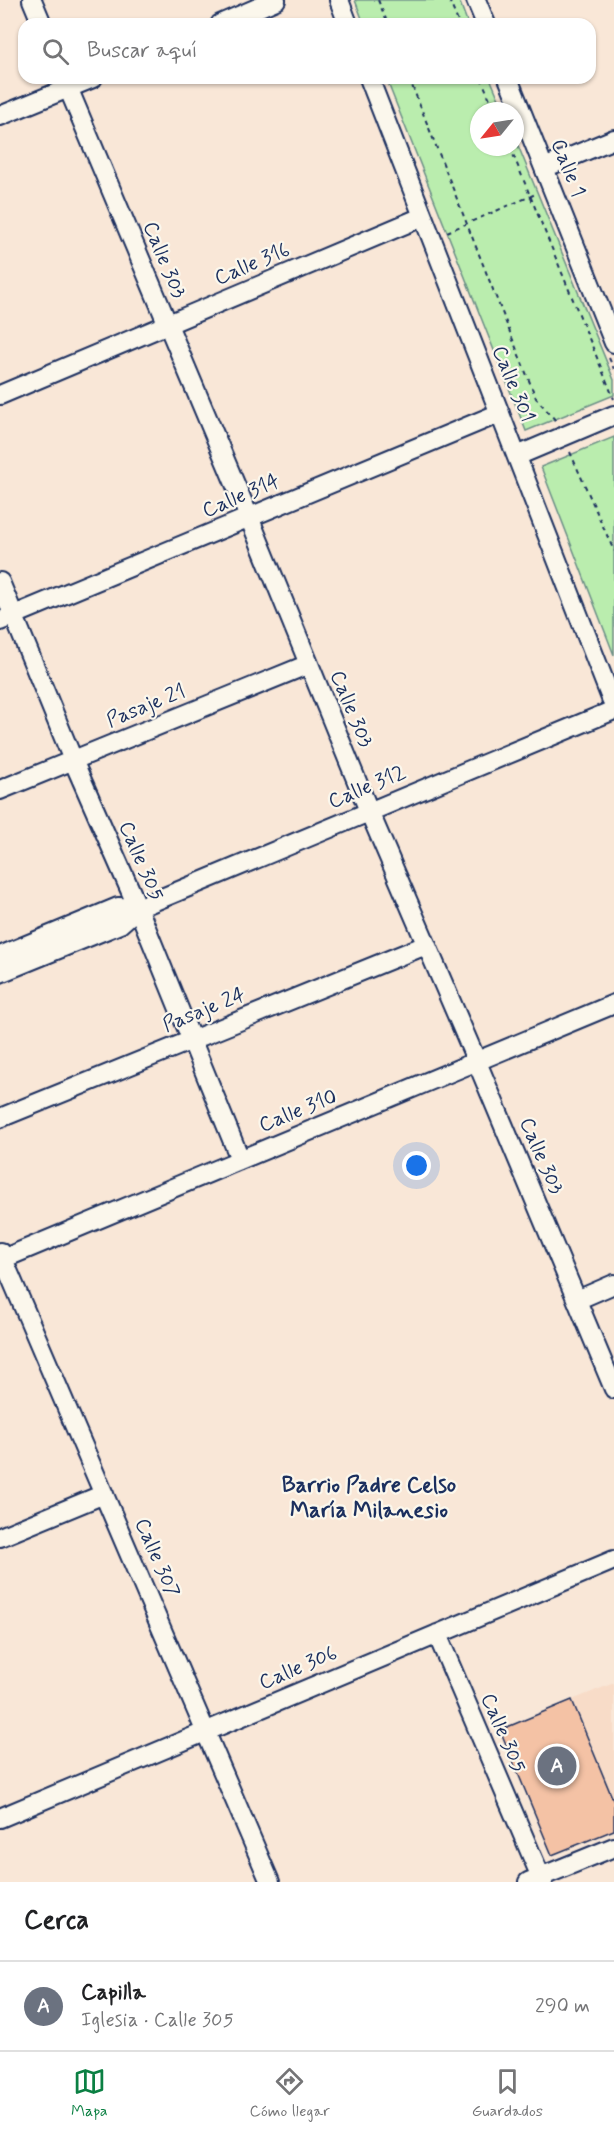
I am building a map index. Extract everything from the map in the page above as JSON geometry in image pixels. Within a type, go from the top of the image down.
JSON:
[{"type":"street","points":[[32,0],[40,18]]},
{"type":"street","points":[[234,18],[276,0]]},
{"type":"street","points":[[339,0],[346,18]]},
{"type":"street","points":[[476,0],[484,18]]},
{"type":"street","points":[[0,116],[64,84]]},
{"type":"street","name":"Calle 303","points":[[66,84],[166,325],[249,517],[369,811],[614,1389]]},
{"type":"street","name":"Calle 301","points":[[371,84],[614,708]]},
{"type":"street","name":"Calle 1","points":[[510,84],[614,343]]},
{"type":"street","points":[[544,168],[614,140]]},
{"type":"street","name":"Calle 316","points":[[0,395],[422,217]]},
{"type":"street","name":"Calle 314","points":[[7,618],[500,413]]},
{"type":"street","points":[[517,456],[614,415]]},
{"type":"street","name":"Calle 305","points":[[0,582],[7,618],[138,908],[240,1159]]},
{"type":"street","name":"Pasaje 21","points":[[0,790],[309,664]]},
{"type":"street","name":"Calle 312","points":[[0,973],[120,924],[138,908],[614,708]]},
{"type":"street","name":"Calle 312","points":[[0,956],[118,907],[138,908]]},
{"type":"street","name":"Pasaje 24","points":[[0,1118],[426,945]]},
{"type":"street","name":"Calle 310","points":[[1,1257],[614,1004]]},
{"type":"street","name":"Calle 307","points":[[1,1257],[207,1731],[270,1882]]},
{"type":"street","points":[[577,1300],[614,1284]]},
{"type":"street","points":[[0,1537],[104,1494]]},
{"type":"street","name":"Calle 306","points":[[0,1818],[614,1560]]},
{"type":"street","name":"Calle 305","points":[[436,1634],[537,1880]]},
{"type":"street","points":[[537,1880],[614,1847]]},
{"type":"path","points":[[378,0],[386,18]]},
{"type":"path","points":[[449,0],[456,18]]},
{"type":"path","points":[[411,84],[536,398],[558,423],[614,551]]},
{"type":"path","points":[[484,84],[491,102]]},
{"type":"path","points":[[514,156],[614,399]]},
{"type":"path","points":[[431,239],[551,186]]},
{"type":"shaded area","points":[[614,1683],[614,1802],[572,1700]]},
{"type":"green space","points":[[355,0],[459,0],[466,18],[362,18]]},
{"type":"green space","points":[[388,84],[493,84],[500,102],[470,102],[470,156],[522,156],[614,380],[614,395],[526,431]]},
{"type":"green space","points":[[614,437],[614,655],[541,467]]},
{"type":"building","points":[[572,1700],[614,1802],[614,1830],[552,1855],[500,1730]]},
{"type":"place","name":"Capilla","points":[[557,1766]]},
{"type":"district","name":"Barrio Padre Celso María Milanesio","points":[[369,1498]]}]
